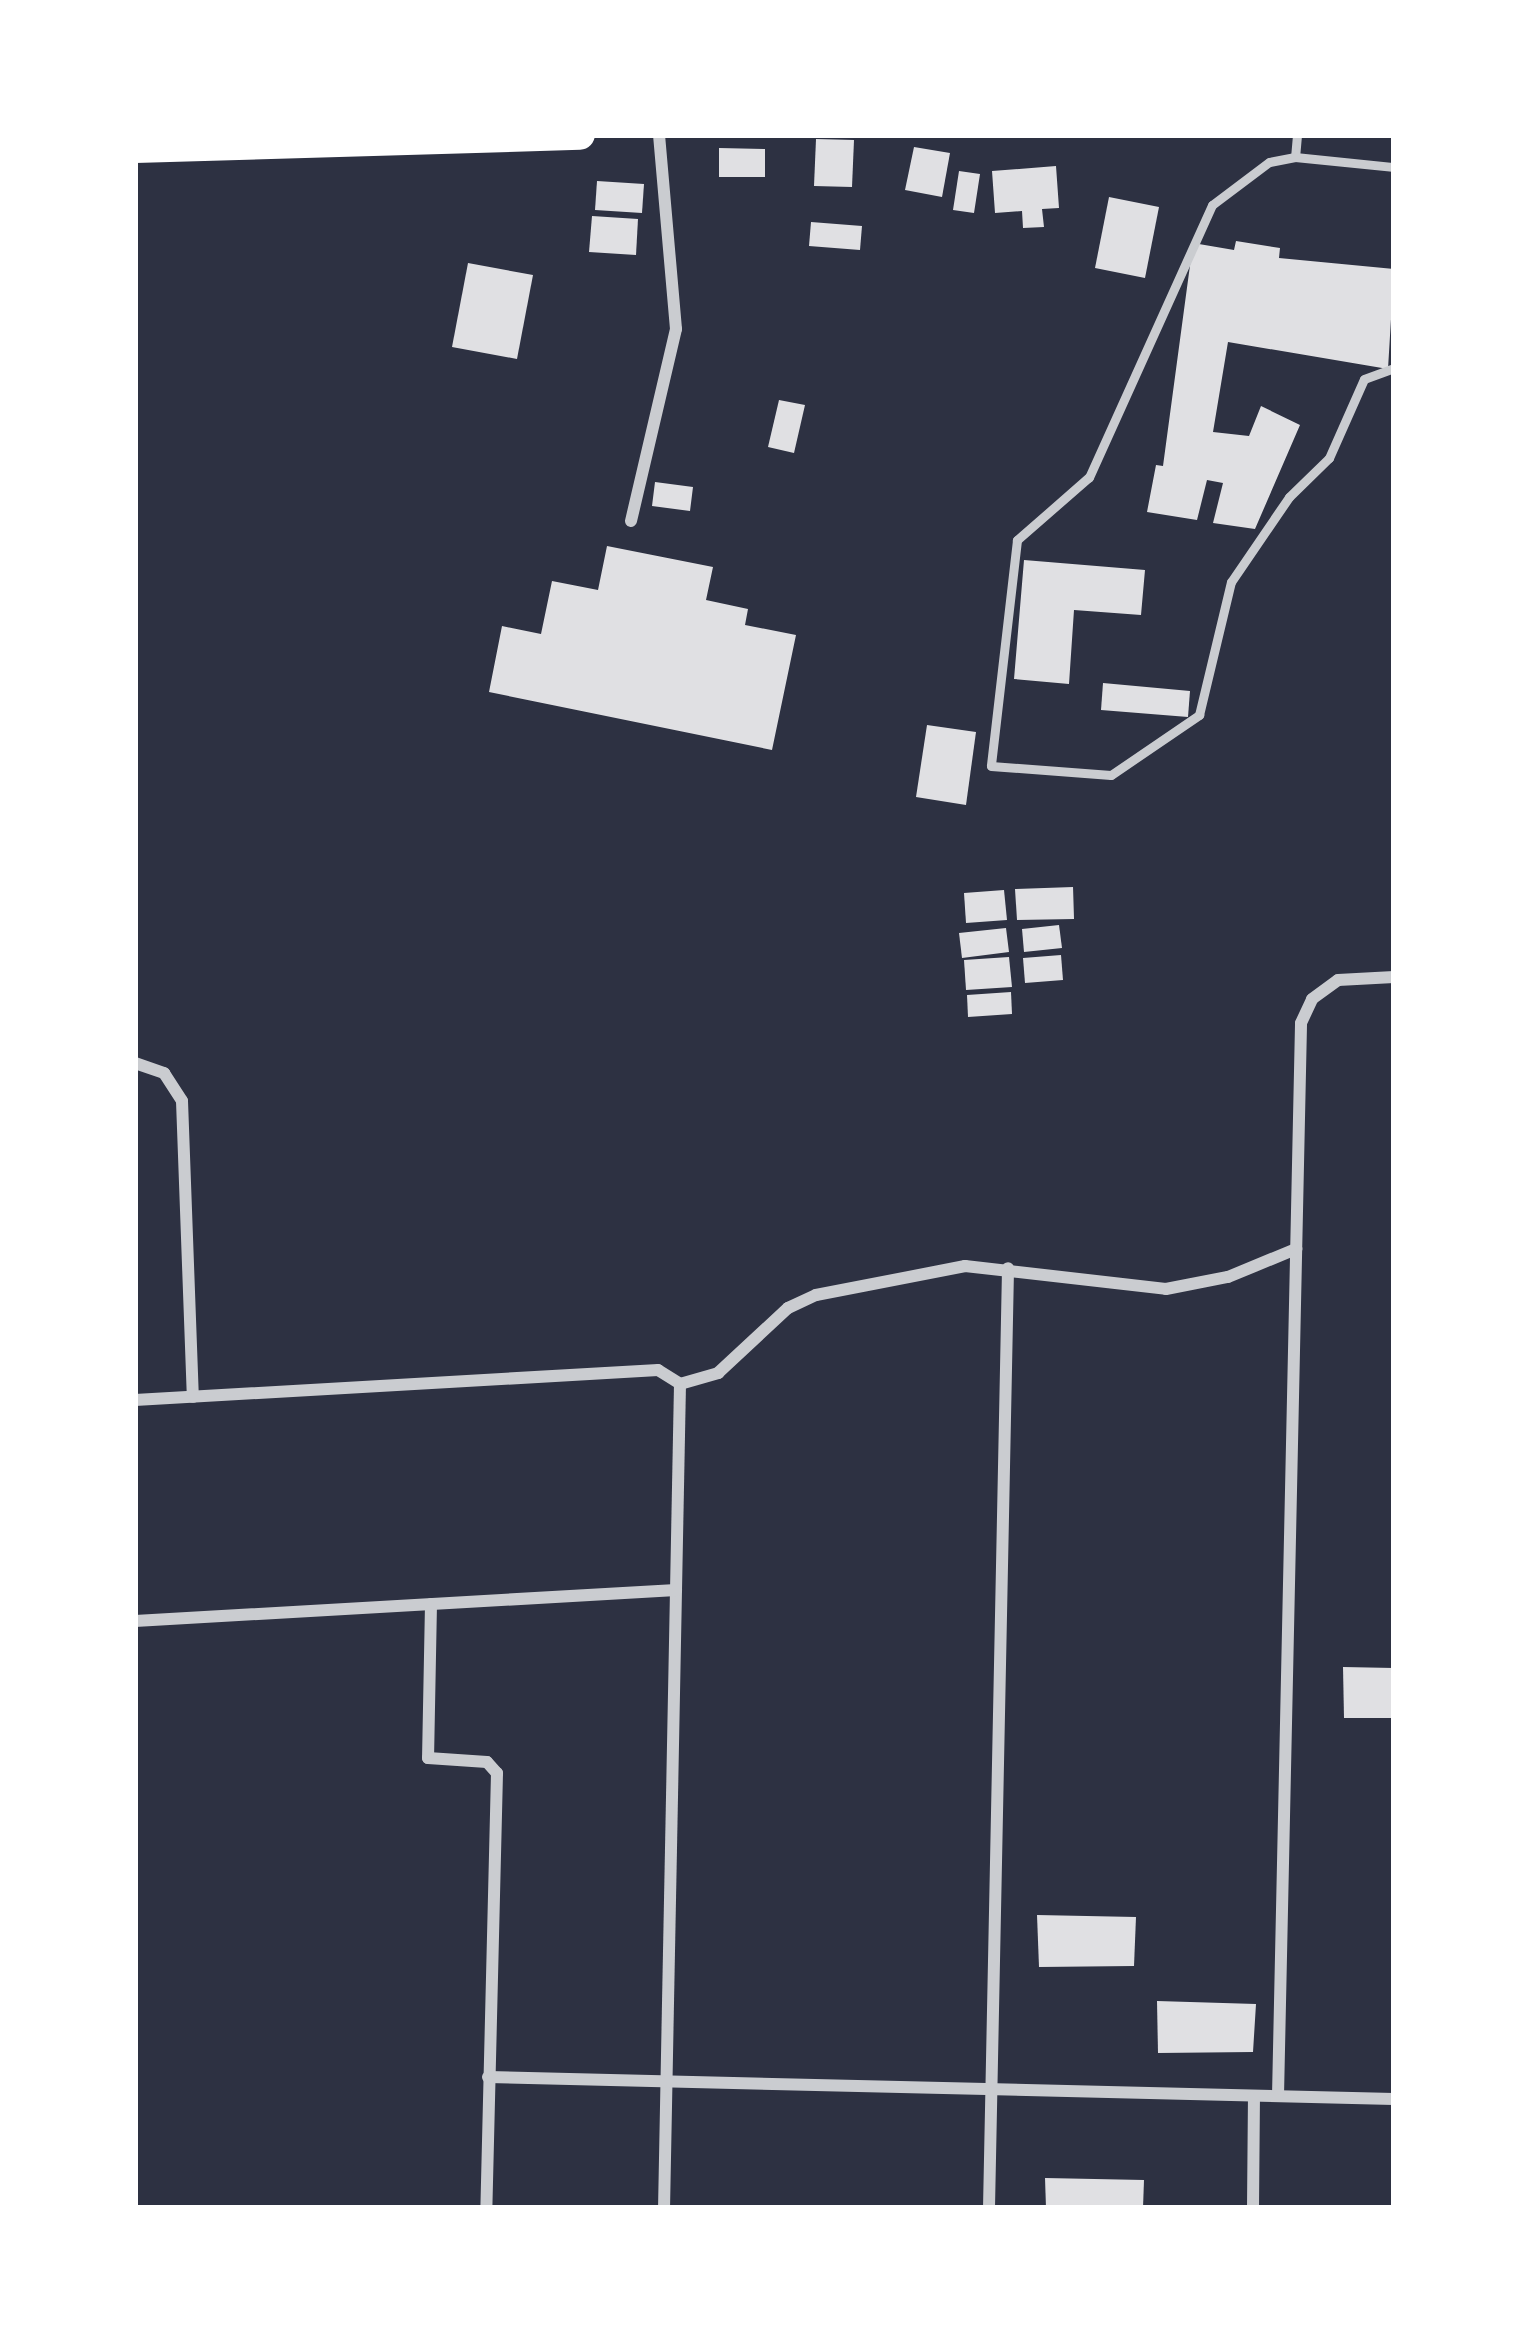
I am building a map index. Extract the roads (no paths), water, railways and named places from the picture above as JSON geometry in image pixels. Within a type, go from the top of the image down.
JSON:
[{"type":"main road","points":[[135,148],[580,135]]},
{"type":"street","points":[[631,521],[676,329],[659,135]]},
{"type":"street","points":[[1278,2096],[1300,1024],[1312,999],[1338,980],[1394,977]]},
{"type":"street","points":[[135,1063],[164,1073],[182,1101],[194,1397]]},
{"type":"street","points":[[135,1400],[658,1370],[680,1384],[718,1373],[788,1308],[816,1295],[965,1266],[1166,1289],[1228,1277],[1296,1249]]},
{"type":"street","points":[[989,2208],[1008,1268]]},
{"type":"street","points":[[664,2208],[680,1384]]},
{"type":"street","points":[[135,1621],[676,1590]]},
{"type":"street","points":[[431,1604],[428,1758],[487,1762],[497,1773],[486,2208]]},
{"type":"street","points":[[488,2077],[1394,2098]]},
{"type":"street","points":[[1253,2208],[1254,2096]]},
{"type":"lane","points":[[1295,157],[1297,135]]},
{"type":"lane","points":[[1394,167],[1295,157],[1269,162],[1212,205],[1089,477],[1017,540],[991,766],[1112,776],[1198,715],[1232,582],[1289,497],[1329,458],[1364,380],[1394,368]]}]
